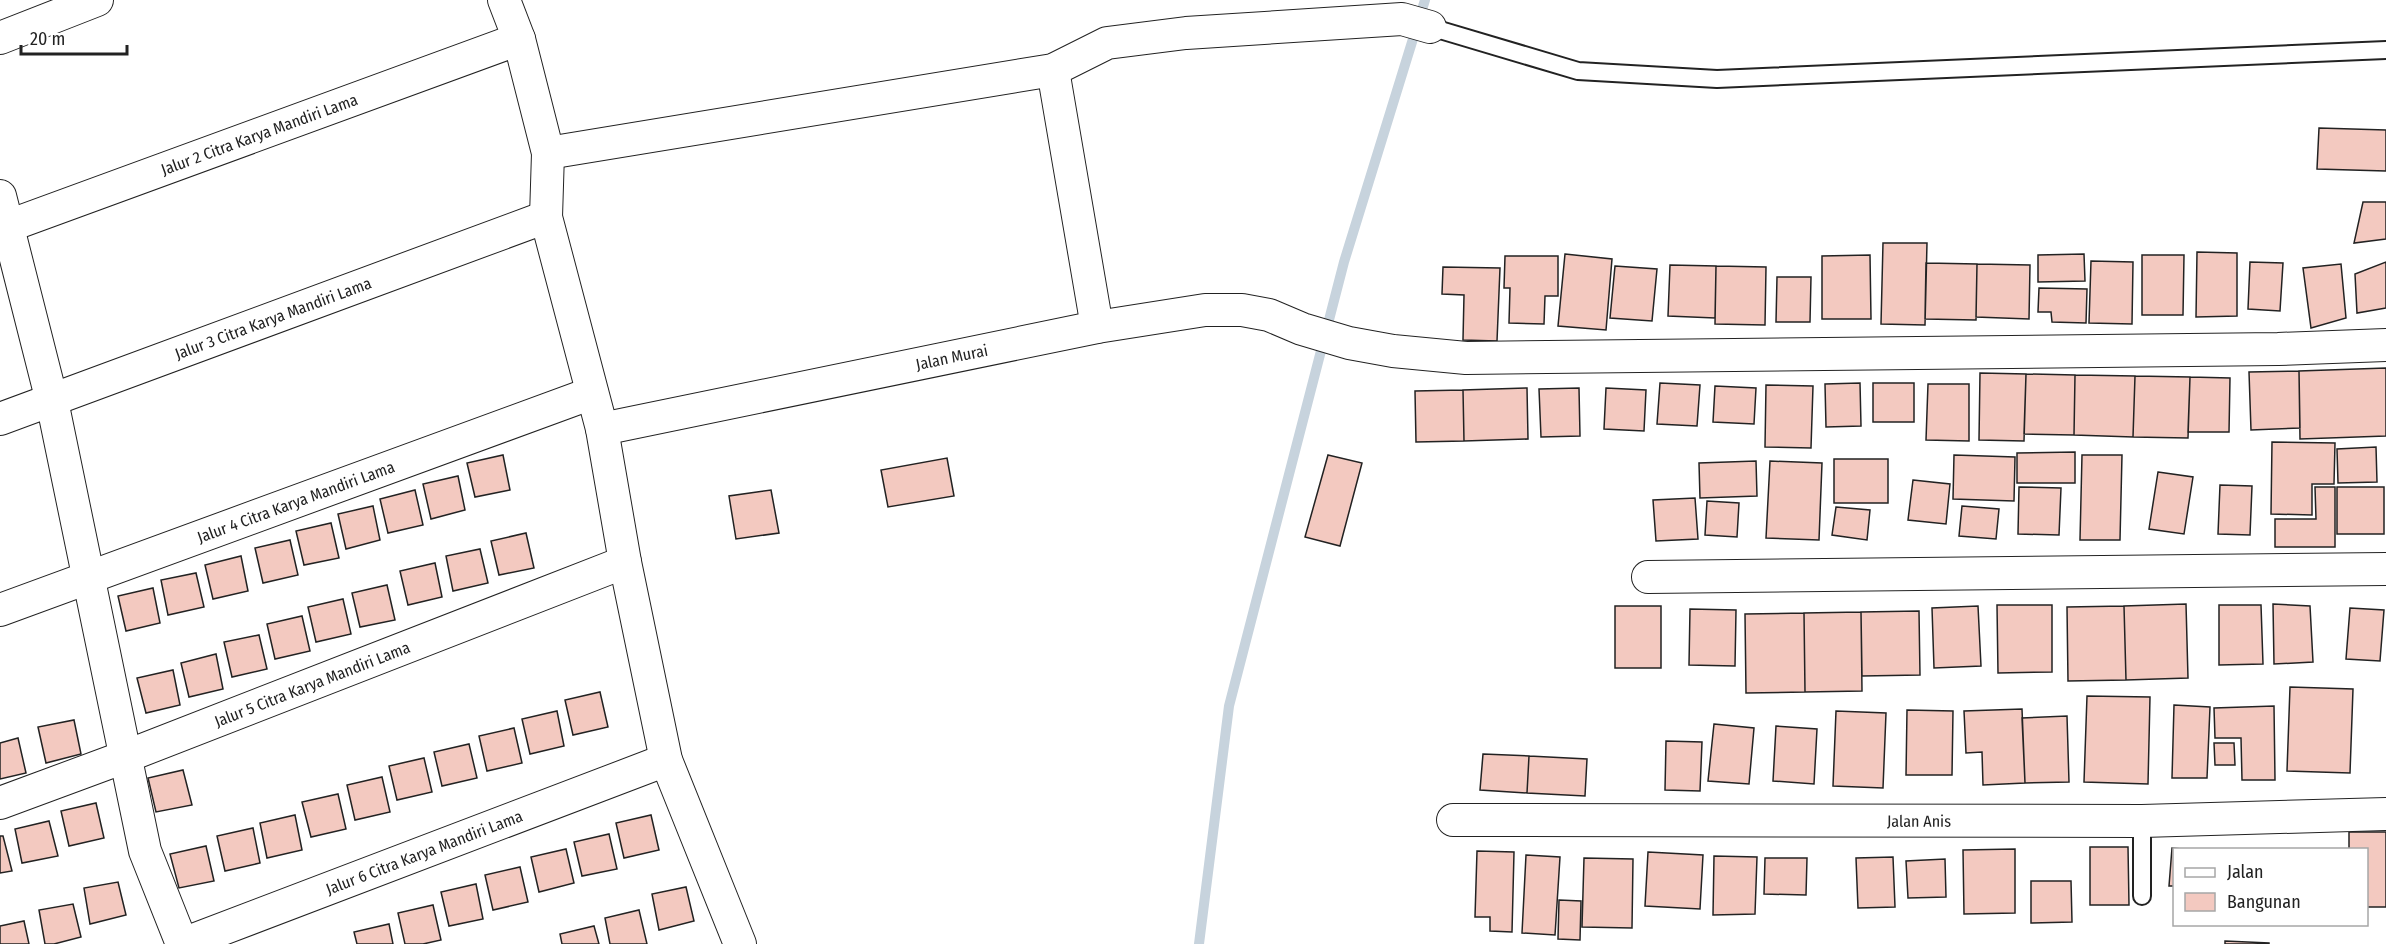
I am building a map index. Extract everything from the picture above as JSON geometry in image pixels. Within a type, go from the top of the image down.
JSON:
[{"type":"street","points":[[0,38],[97,0]]},
{"type":"street","points":[[504,0],[519,39],[548,153],[546,217],[602,429],[625,562],[666,760],[729,940]]},
{"type":"street","points":[[548,153],[1053,70],[1107,43],[1186,33],[1416,23]]},
{"type":"street","name":"Jalur 2 Citra Karya Mandiri Lama","points":[[3,217],[519,39]]},
{"type":"street","points":[[1053,70],[1097,327]]},
{"type":"street","points":[[3,217],[52,400],[145,850],[183,944]]},
{"type":"street","name":"Jalur 3 Citra Karya Mandiri Lama","points":[[0,420],[546,217]]},
{"type":"street","name":"Jalan Murai","points":[[602,429],[1097,327],[1204,310],[1242,310],[1269,315],[1302,329],[1349,343],[1403,353],[1466,358],[2278,349],[2386,345]]},
{"type":"street","name":"Jalur 4 Citra Karya Mandiri Lama","points":[[0,610],[592,393]]},
{"type":"street","name":"Jalur 5 Citra Karya Mandiri Lama","points":[[0,803],[127,756],[625,562]]},
{"type":"street","points":[[1648,577],[2386,569]]},
{"type":"street","name":"Jalur 6 Citra Karya Mandiri Lama","points":[[183,944],[666,760]]},
{"type":"street","name":"Jalan Anis","points":[[1453,820],[2142,821],[2386,814]]},
{"type":"lane","points":[[1416,23],[1578,71],[1717,79],[2386,50]]},
{"type":"lane","points":[[2142,821],[2142,896]]},
{"type":"building","points":[[2319,128],[2386,130],[2386,171],[2317,169]]},
{"type":"building","points":[[2363,202],[2386,202],[2386,239],[2354,243]]},
{"type":"building","points":[[1883,243],[1927,243],[1925,325],[1881,324]]},
{"type":"building","points":[[2197,252],[2237,253],[2237,316],[2196,317]]},
{"type":"building","points":[[1565,254],[1612,259],[1606,330],[1558,326]]},
{"type":"building","points":[[2084,254],[2085,281],[2038,282],[2038,255]]},
{"type":"building","points":[[1870,255],[1871,319],[1822,319],[1822,256]]},
{"type":"building","points":[[2142,255],[2184,255],[2183,315],[2142,315]]},
{"type":"building","points":[[1505,256],[1558,256],[1558,296],[1545,296],[1544,324],[1509,323],[1510,288],[1504,288]]},
{"type":"building","points":[[2091,261],[2133,262],[2132,324],[2089,323]]},
{"type":"building","points":[[2250,262],[2283,263],[2280,311],[2248,309]]},
{"type":"building","points":[[2386,262],[2386,308],[2357,313],[2355,274]]},
{"type":"building","points":[[1926,263],[1977,264],[1976,320],[1925,319]]},
{"type":"building","points":[[1977,264],[2030,265],[2029,319],[1976,317]]},
{"type":"building","points":[[2341,264],[2346,318],[2311,328],[2303,268]]},
{"type":"building","points":[[1670,265],[1716,266],[1715,318],[1668,316]]},
{"type":"building","points":[[1615,266],[1657,269],[1652,321],[1610,318]]},
{"type":"building","points":[[1716,266],[1766,267],[1765,325],[1715,324]]},
{"type":"building","points":[[1443,267],[1500,268],[1497,341],[1463,340],[1464,295],[1442,294]]},
{"type":"building","points":[[1777,277],[1811,277],[1810,322],[1776,322]]},
{"type":"building","points":[[2039,288],[2087,289],[2086,323],[2052,322],[2051,312],[2038,312]]},
{"type":"building","points":[[2386,368],[2386,436],[2300,439],[2299,371]]},
{"type":"building","points":[[2299,371],[2300,428],[2251,430],[2249,372]]},
{"type":"building","points":[[1980,373],[2026,374],[2024,441],[1979,440]]},
{"type":"building","points":[[2026,374],[2075,375],[2074,435],[2024,434]]},
{"type":"building","points":[[2075,375],[2135,376],[2133,437],[2074,435]]},
{"type":"building","points":[[2135,376],[2190,377],[2188,438],[2133,437]]},
{"type":"building","points":[[2190,377],[2230,378],[2229,432],[2188,432]]},
{"type":"building","points":[[1660,383],[1700,385],[1697,426],[1657,424]]},
{"type":"building","points":[[1860,383],[1861,426],[1826,427],[1825,384]]},
{"type":"building","points":[[1873,383],[1914,383],[1914,422],[1873,422]]},
{"type":"building","points":[[1928,384],[1969,384],[1969,441],[1926,440]]},
{"type":"building","points":[[1766,385],[1813,386],[1811,448],[1765,447]]},
{"type":"building","points":[[1715,386],[1756,388],[1754,424],[1713,422]]},
{"type":"building","points":[[1527,388],[1528,439],[1464,441],[1463,390]]},
{"type":"building","points":[[1579,388],[1580,436],[1541,437],[1539,389]]},
{"type":"building","points":[[1606,388],[1646,390],[1644,431],[1604,429]]},
{"type":"building","points":[[1463,390],[1464,441],[1416,442],[1415,391]]},
{"type":"building","points":[[2272,442],[2335,443],[2334,484],[2312,484],[2312,515],[2271,514]]},
{"type":"building","points":[[2376,447],[2377,482],[2338,483],[2337,449]]},
{"type":"building","points":[[2075,452],[2075,483],[2017,483],[2017,453]]},
{"type":"building","points":[[503,455],[510,490],[475,497],[467,463]]},
{"type":"building","points":[[1328,455],[1362,463],[1340,546],[1305,537]]},
{"type":"building","points":[[1954,455],[2015,457],[2014,501],[1953,499]]},
{"type":"building","points":[[2082,455],[2122,455],[2120,540],[2080,540]]},
{"type":"building","points":[[947,458],[954,496],[888,507],[881,470]]},
{"type":"building","points":[[1834,459],[1888,459],[1888,503],[1834,503]]},
{"type":"building","points":[[1756,461],[1757,496],[1700,498],[1699,463]]},
{"type":"building","points":[[1770,461],[1822,463],[1819,540],[1766,538]]},
{"type":"building","points":[[2158,472],[2193,477],[2184,534],[2149,529]]},
{"type":"building","points":[[458,476],[465,510],[431,519],[423,484]]},
{"type":"building","points":[[1913,480],[1950,484],[1946,524],[1908,520]]},
{"type":"building","points":[[2220,485],[2252,486],[2250,535],[2218,534]]},
{"type":"building","points":[[2019,487],[2061,488],[2059,535],[2018,534]]},
{"type":"building","points":[[2315,487],[2335,487],[2335,547],[2275,547],[2275,519],[2316,519]]},
{"type":"building","points":[[2337,487],[2384,487],[2384,534],[2337,534]]},
{"type":"building","points":[[415,490],[423,525],[388,533],[380,499]]},
{"type":"building","points":[[771,490],[779,533],[736,539],[729,496]]},
{"type":"building","points":[[1695,498],[1698,539],[1656,541],[1653,500]]},
{"type":"building","points":[[1707,501],[1739,503],[1737,537],[1705,535]]},
{"type":"building","points":[[373,506],[380,540],[346,549],[338,514]]},
{"type":"building","points":[[1962,506],[1999,509],[1996,539],[1959,536]]},
{"type":"building","points":[[1836,507],[1870,510],[1867,540],[1832,535]]},
{"type":"building","points":[[331,523],[339,558],[304,565],[296,531]]},
{"type":"building","points":[[526,533],[534,568],[499,575],[491,541]]},
{"type":"building","points":[[290,540],[298,575],[263,583],[255,548]]},
{"type":"building","points":[[480,549],[488,583],[453,591],[446,556]]},
{"type":"building","points":[[241,556],[248,591],[213,599],[205,565]]},
{"type":"building","points":[[435,563],[442,597],[408,605],[400,571]]},
{"type":"building","points":[[196,573],[204,607],[168,615],[161,580]]},
{"type":"building","points":[[387,585],[395,620],[360,627],[352,593]]},
{"type":"building","points":[[153,588],[160,623],[126,631],[118,596]]},
{"type":"building","points":[[343,599],[351,634],[316,642],[308,607]]},
{"type":"building","points":[[2186,604],[2188,678],[2126,680],[2124,606]]},
{"type":"building","points":[[2273,604],[2310,606],[2313,662],[2274,664]]},
{"type":"building","points":[[1997,605],[2052,605],[2052,672],[1998,673]]},
{"type":"building","points":[[2219,605],[2261,605],[2263,664],[2219,665]]},
{"type":"building","points":[[1615,606],[1661,606],[1661,668],[1615,668]]},
{"type":"building","points":[[1978,606],[1981,666],[1934,668],[1932,608]]},
{"type":"building","points":[[2124,606],[2126,680],[2068,681],[2067,607]]},
{"type":"building","points":[[2350,608],[2384,610],[2380,661],[2346,659]]},
{"type":"building","points":[[1690,609],[1736,610],[1735,666],[1689,665]]},
{"type":"building","points":[[1919,611],[1920,675],[1862,676],[1861,612]]},
{"type":"building","points":[[1861,612],[1862,691],[1805,692],[1804,613]]},
{"type":"building","points":[[1804,613],[1805,692],[1746,693],[1745,614]]},
{"type":"building","points":[[302,616],[310,651],[275,659],[267,624]]},
{"type":"building","points":[[259,635],[267,669],[232,677],[224,642]]},
{"type":"building","points":[[216,654],[223,689],[189,697],[181,663]]},
{"type":"building","points":[[173,670],[180,705],[146,713],[137,678]]},
{"type":"building","points":[[2290,687],[2353,689],[2350,773],[2287,771]]},
{"type":"building","points":[[600,692],[608,727],[573,735],[565,700]]},
{"type":"building","points":[[2087,696],[2150,697],[2148,784],[2084,782]]},
{"type":"building","points":[[2174,705],[2210,707],[2207,778],[2172,778]]},
{"type":"building","points":[[2274,706],[2275,780],[2242,780],[2241,738],[2215,738],[2214,708]]},
{"type":"building","points":[[2022,709],[2025,783],[1983,785],[1982,752],[1966,753],[1964,711]]},
{"type":"building","points":[[1907,710],[1953,711],[1952,775],[1906,775]]},
{"type":"building","points":[[557,711],[564,746],[530,754],[522,719]]},
{"type":"building","points":[[1836,711],[1886,713],[1883,788],[1833,786]]},
{"type":"building","points":[[2067,716],[2069,782],[2025,783],[2022,718]]},
{"type":"building","points":[[74,720],[81,754],[46,763],[38,727]]},
{"type":"building","points":[[1714,724],[1754,728],[1749,784],[1708,781]]},
{"type":"building","points":[[1776,726],[1817,729],[1814,784],[1773,781]]},
{"type":"building","points":[[514,728],[522,763],[487,771],[479,736]]},
{"type":"building","points":[[18,738],[26,773],[0,779],[0,743]]},
{"type":"building","points":[[1666,741],[1702,742],[1700,791],[1665,790]]},
{"type":"building","points":[[2214,743],[2234,743],[2235,765],[2215,765]]},
{"type":"building","points":[[469,744],[477,778],[442,786],[434,752]]},
{"type":"building","points":[[1483,754],[1529,756],[1527,793],[1480,790]]},
{"type":"building","points":[[1529,756],[1587,759],[1585,796],[1527,793]]},
{"type":"building","points":[[424,758],[432,792],[397,800],[389,766]]},
{"type":"building","points":[[183,770],[192,805],[156,812],[148,778]]},
{"type":"building","points":[[382,777],[390,812],[355,820],[347,785]]},
{"type":"building","points":[[338,794],[346,829],[311,837],[302,802]]},
{"type":"building","points":[[96,803],[104,838],[69,846],[61,811]]},
{"type":"building","points":[[295,815],[302,850],[267,858],[260,823]]},
{"type":"building","points":[[651,815],[659,850],[624,858],[616,823]]},
{"type":"building","points":[[49,821],[58,856],[22,863],[15,829]]},
{"type":"building","points":[[253,828],[260,863],[225,871],[217,836]]},
{"type":"building","points":[[2349,832],[2386,832],[2386,907],[2368,907],[2368,848],[2349,848]]},
{"type":"building","points":[[609,834],[617,869],[582,876],[574,842]]},
{"type":"building","points":[[0,836],[3,836],[12,871],[0,873]]},
{"type":"building","points":[[206,846],[214,881],[179,888],[170,854]]},
{"type":"building","points":[[2090,847],[2128,847],[2129,905],[2090,905]]},
{"type":"building","points":[[2172,848],[2173,886],[2169,886]]},
{"type":"building","points":[[566,849],[574,883],[539,892],[531,857]]},
{"type":"building","points":[[2015,849],[2015,913],[1964,914],[1963,850]]},
{"type":"building","points":[[1477,851],[1514,852],[1512,932],[1490,931],[1490,917],[1475,917]]},
{"type":"building","points":[[1648,852],[1703,855],[1700,909],[1645,906]]},
{"type":"building","points":[[1526,855],[1560,857],[1555,935],[1522,933]]},
{"type":"building","points":[[1714,856],[1757,857],[1755,914],[1713,915]]},
{"type":"building","points":[[1893,857],[1895,907],[1858,908],[1856,858]]},
{"type":"building","points":[[1584,858],[1633,859],[1632,928],[1582,927]]},
{"type":"building","points":[[1765,858],[1807,858],[1806,895],[1764,894]]},
{"type":"building","points":[[1945,859],[1946,897],[1908,898],[1906,861]]},
{"type":"building","points":[[520,867],[528,902],[493,910],[485,875]]},
{"type":"building","points":[[2031,881],[2071,881],[2072,922],[2031,923]]},
{"type":"building","points":[[118,882],[126,915],[90,924],[84,888]]},
{"type":"building","points":[[476,884],[483,919],[449,926],[441,892]]},
{"type":"building","points":[[686,887],[694,921],[659,930],[652,894]]},
{"type":"building","points":[[1559,900],[1581,901],[1580,940],[1558,939]]},
{"type":"building","points":[[73,904],[81,937],[45,944],[39,910]]},
{"type":"building","points":[[433,905],[441,940],[423,944],[405,944],[398,913]]},
{"type":"building","points":[[639,910],[647,944],[610,944],[605,918]]},
{"type":"building","points":[[24,921],[29,944],[0,944],[0,926]]},
{"type":"building","points":[[389,924],[393,944],[357,944],[354,932]]},
{"type":"building","points":[[594,926],[599,944],[562,944],[560,934]]},
{"type":"building","points":[[2225,941],[2269,943],[2269,944],[2225,944]]},
{"type":"waterway","points":[[1199,944],[1229,706],[1344,262],[1425,0]]}]
